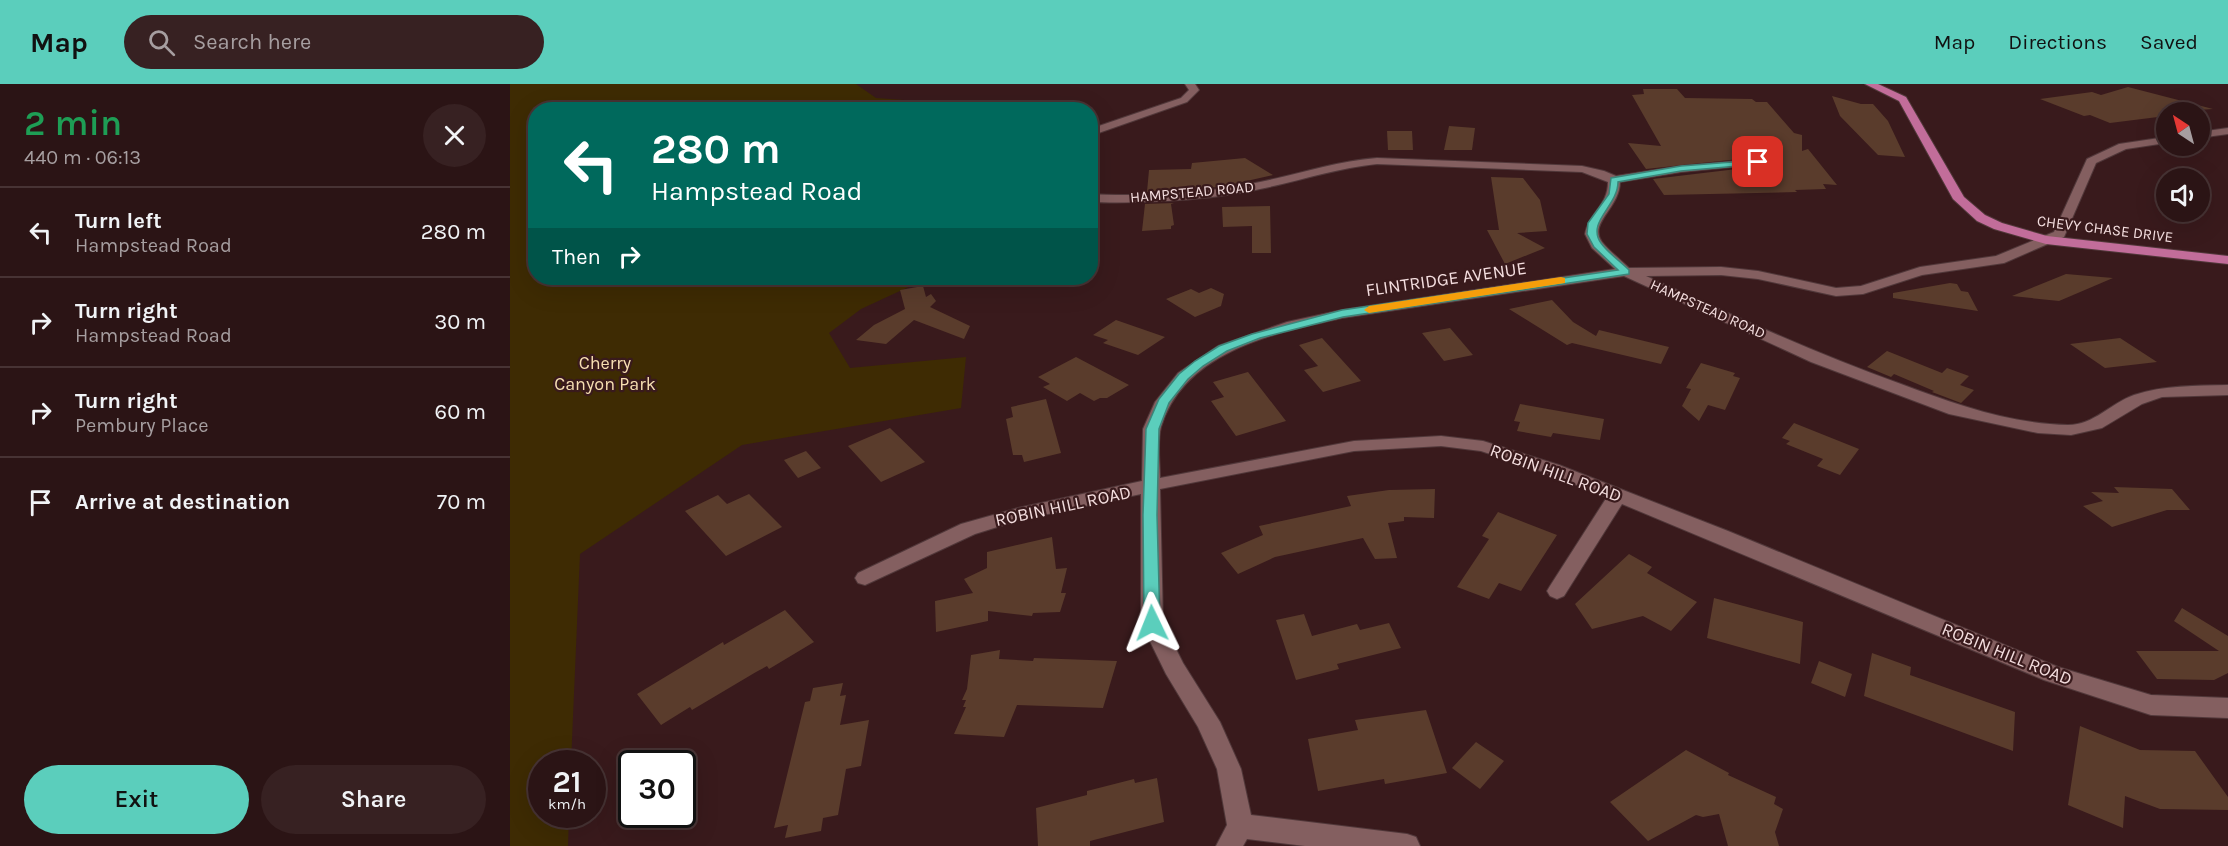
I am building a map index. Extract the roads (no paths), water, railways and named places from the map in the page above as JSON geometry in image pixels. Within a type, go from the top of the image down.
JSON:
[{"type":"main road","name":"CHEVY CHASE DRIVE","points":[[1870,84],[1903,99],[1959,199],[1971,210],[1998,226],[2046,240],[2228,260]]},
{"type":"street","points":[[1098,130],[1184,100],[1194,90],[1190,84]]},
{"type":"street","points":[[2210,133],[2228,131]]},
{"type":"street","name":"FLINTRIDGE AVENUE","points":[[1235,836],[1229,769],[1208,722],[1174,668],[1152,623],[1150,488],[1152,429],[1163,402],[1184,376],[1223,349],[1292,325],[1342,314],[1626,272],[1721,271],[1758,275],[1836,292],[1863,290],[1920,271],[1999,260],[2059,234],[2091,161],[2123,146],[2156,141]]},
{"type":"street","name":"HAMPSTEAD ROAD","points":[[1098,198],[1221,192],[1259,186],[1352,163],[1377,161],[1582,169],[1600,173],[1614,180],[1614,194],[1593,223],[1591,234],[1597,245],[1626,272],[1817,359],[1955,410],[2038,429],[2071,430],[2096,424],[2136,400],[2160,392],[2228,390]]},
{"type":"street","points":[[1614,180],[1691,167],[1758,162]]},
{"type":"street","name":"ROBIN HILL ROAD","points":[[864,578],[968,529],[1072,502],[1150,488],[1232,468],[1354,446],[1441,441],[1483,446],[1553,469],[2052,674],[2151,705],[2228,708]]},
{"type":"street","points":[[1557,591],[1618,495]]},
{"type":"street","points":[[1235,836],[1407,846]]},
{"type":"park label","name":"Cherry Canyon Park","points":[[605,373]]}]
